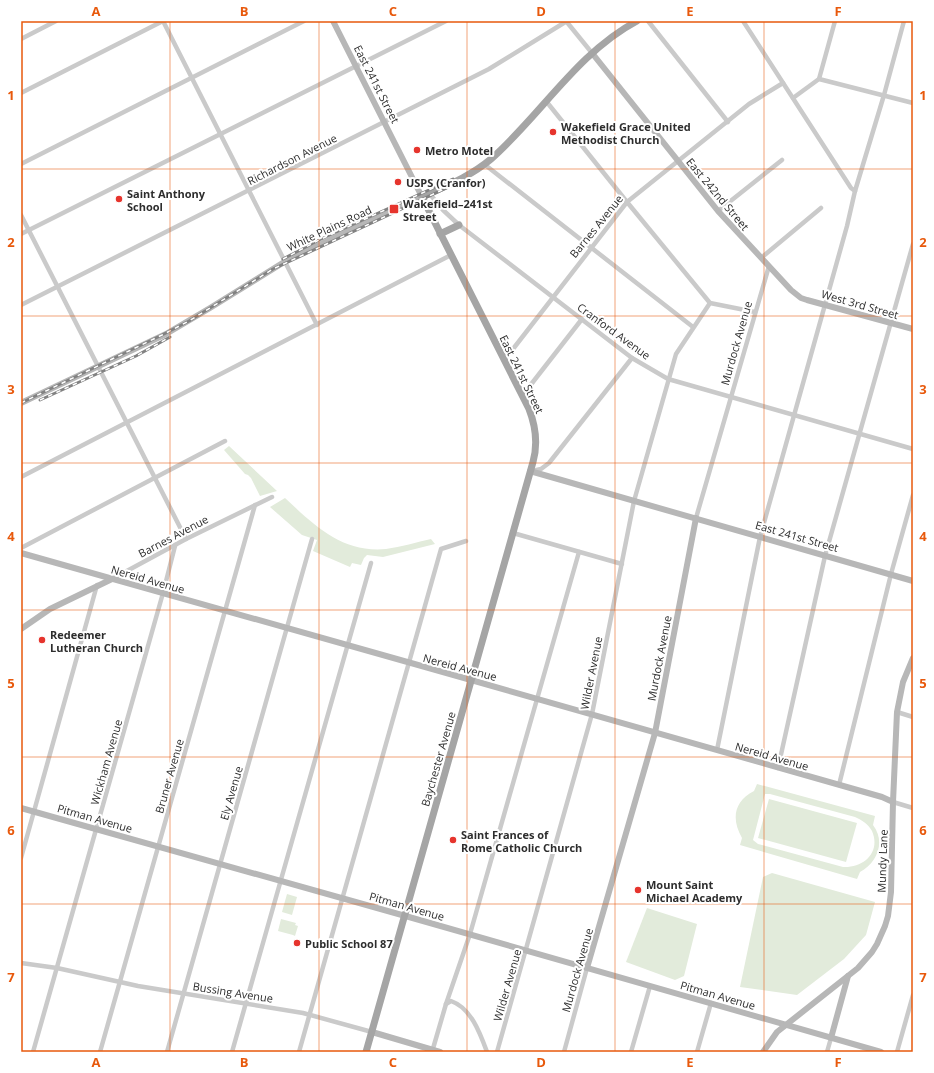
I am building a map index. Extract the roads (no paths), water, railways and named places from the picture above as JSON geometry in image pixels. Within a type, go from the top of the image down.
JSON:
[{"type":"main road","name":"White Plains Road","points":[[422,197],[462,178],[484,164],[505,145],[592,53],[612,36],[637,21]]},
{"type":"main road","name":"East 241st Street","points":[[422,197],[531,414],[535,430],[536,450],[530,471]]},
{"type":"main road","points":[[440,234],[459,225]]},
{"type":"main road","name":"Baychester Avenue","points":[[366,1052],[530,471]]},
{"type":"street","points":[[21,39],[56,21]]},
{"type":"street","points":[[21,93],[163,21],[316,325]]},
{"type":"street","points":[[21,164],[304,21]]},
{"type":"street","name":"East 241st Street","points":[[333,21],[422,197]]},
{"type":"street","points":[[21,234],[446,21]]},
{"type":"street","name":"East 242nd Street","points":[[567,21],[718,211],[790,290],[801,298]]},
{"type":"street","name":"Richardson Avenue","points":[[21,305],[489,69],[567,21]]},
{"type":"street","points":[[648,21],[728,122]]},
{"type":"street","points":[[742,21],[851,188],[855,191]]},
{"type":"street","points":[[793,98],[819,79],[835,21]]},
{"type":"street","points":[[717,750],[760,537],[847,226],[855,191],[884,95],[904,21]]},
{"type":"street","points":[[819,79],[913,103]]},
{"type":"street","name":"Barnes Avenue","points":[[502,357],[512,351],[627,202],[749,104],[783,83]]},
{"type":"street","points":[[546,101],[710,303],[755,312]]},
{"type":"street","points":[[718,211],[782,160]]},
{"type":"street","points":[[484,164],[693,327]]},
{"type":"street","name":"Cranford Avenue","points":[[429,193],[442,210],[459,225],[632,358],[668,379],[913,449]]},
{"type":"street","name":"White Plains Road","points":[[21,403],[146,345],[184,324],[284,262],[422,197]]},
{"type":"street","points":[[761,258],[821,208]]},
{"type":"street","points":[[21,215],[186,539]]},
{"type":"street","points":[[778,768],[825,556],[913,244]]},
{"type":"street","points":[[21,477],[451,255]]},
{"type":"street","name":"Murdock Avenue","points":[[564,1052],[655,733],[696,518],[769,266]]},
{"type":"street","name":"West 3rd Street","points":[[801,298],[913,329]]},
{"type":"street","name":"Wilder Avenue","points":[[497,1052],[592,714],[634,501],[668,379],[676,354],[710,303]]},
{"type":"street","points":[[520,393],[529,387],[582,319]]},
{"type":"street","points":[[530,471],[541,469],[549,463],[632,358]]},
{"type":"street","points":[[21,548],[225,441]]},
{"type":"street","name":"East 241st Street","points":[[530,471],[913,581]]},
{"type":"street","points":[[839,785],[891,574],[913,495]]},
{"type":"street","name":"Barnes Avenue","points":[[21,629],[50,609],[112,579],[186,539],[272,497]]},
{"type":"street","name":"Bruner Avenue","points":[[100,1052],[255,505]]},
{"type":"street","points":[[513,533],[622,564]]},
{"type":"street","name":"Ely Avenue","points":[[167,1052],[312,540]]},
{"type":"street","points":[[299,1052],[441,549],[466,541]]},
{"type":"street","name":"Wickham Avenue","points":[[33,1052],[175,546]]},
{"type":"street","points":[[433,1051],[446,1004],[470,934],[579,552]]},
{"type":"street","name":"Nereid Avenue","points":[[21,553],[592,714],[882,797],[893,802]]},
{"type":"street","points":[[232,1052],[371,562]]},
{"type":"street","points":[[21,858],[97,585]]},
{"type":"street","name":"Mundy Lane","points":[[763,1052],[772,1037],[808,1006],[848,976],[872,952],[880,937],[888,916],[891,892],[897,712],[903,682],[913,658]]},
{"type":"street","points":[[897,712],[913,717]]},
{"type":"street","points":[[893,802],[913,808]]},
{"type":"street","name":"Pitman Avenue","points":[[21,808],[281,880],[881,1052]]},
{"type":"street","name":"Bussing Avenue","points":[[21,962],[183,994],[246,1003],[310,1015],[440,1052]]},
{"type":"street","points":[[827,1052],[848,976]]},
{"type":"street","points":[[631,1052],[650,986]]},
{"type":"street","points":[[897,1052],[913,995]]},
{"type":"street","points":[[446,1004],[451,1001],[454,1002],[468,1013],[472,1018],[487,1052]]},
{"type":"street","points":[[697,1052],[711,1003]]},
{"type":"railway","points":[[283,259],[319,240],[453,179]]},
{"type":"railway","points":[[21,403],[189,321],[273,269],[455,184]]},
{"type":"railway","points":[[40,400],[136,356],[170,337]]},
{"type":"place","name":"Wakefield Grace United Methodist Church","points":[[553,132]]},
{"type":"place","name":"Metro Motel","points":[[417,150]]},
{"type":"place","name":"USPS (Cranfor)","points":[[398,182]]},
{"type":"place","name":"Saint Anthony School","points":[[119,199]]},
{"type":"place","name":"Wakefield–241st Street","points":[[394,209]]},
{"type":"place","name":"Redeemer Lutheran Church","points":[[42,640]]},
{"type":"place","name":"Saint Frances of Rome Catholic Church","points":[[453,840]]},
{"type":"place","name":"Mount Saint Michael Academy","points":[[638,890]]},
{"type":"place","name":"Public School 87","points":[[297,943]]}]
